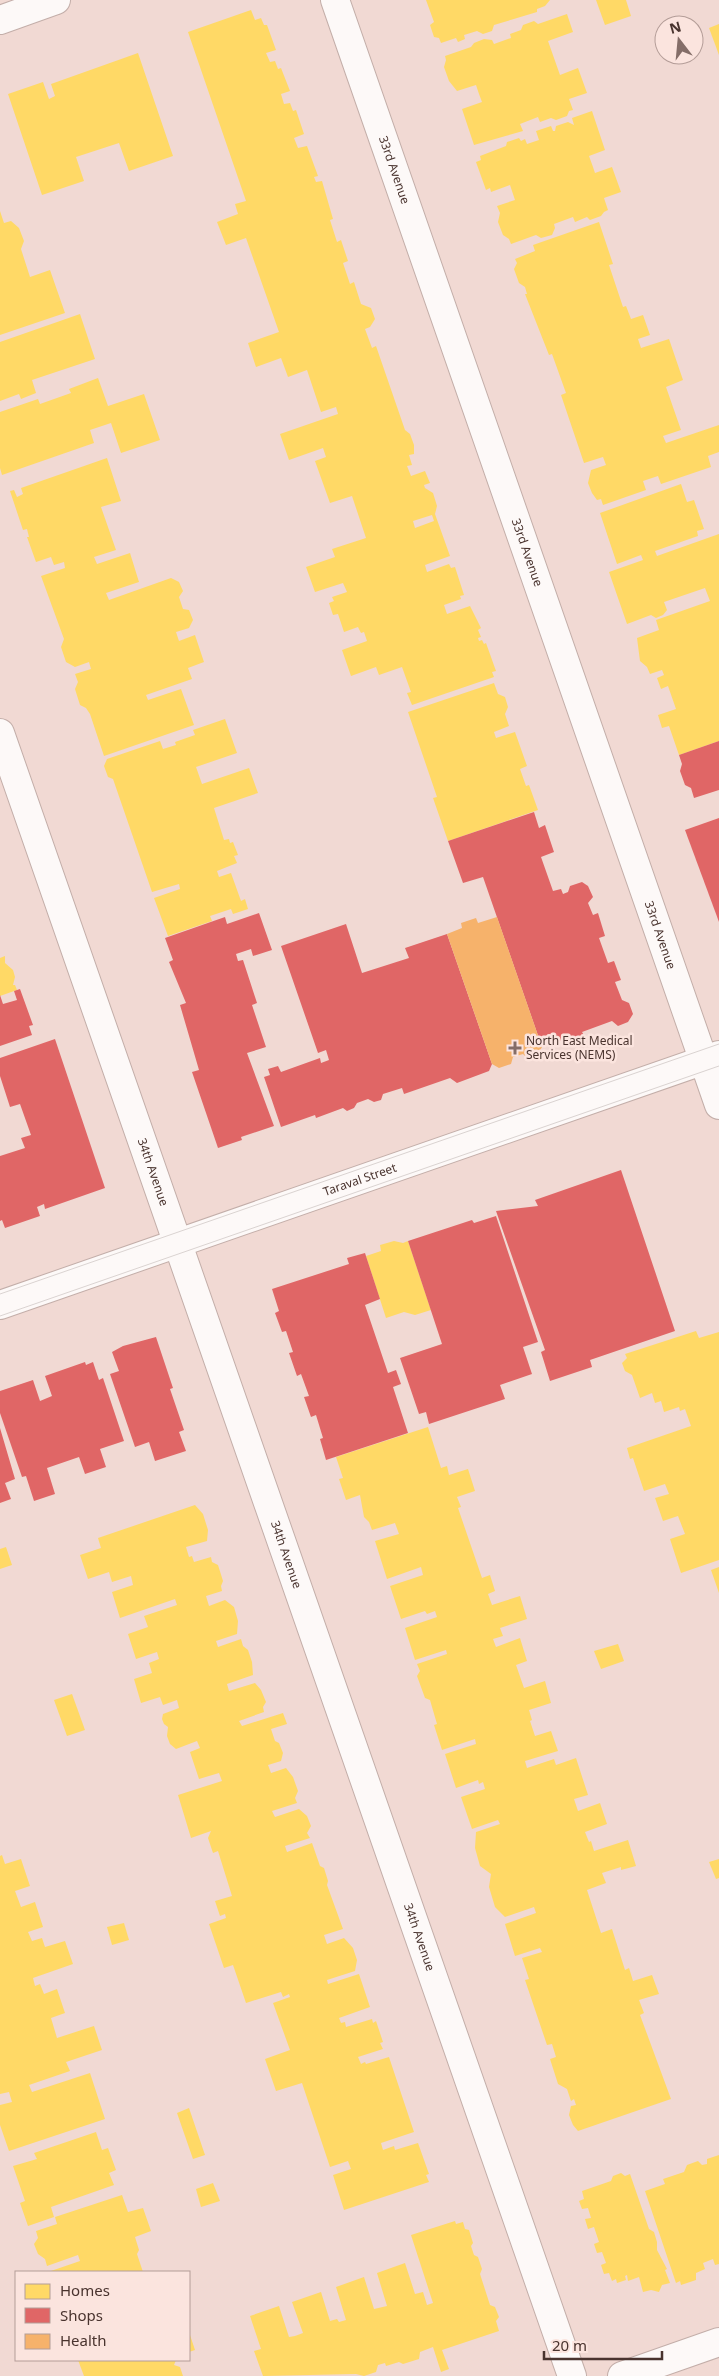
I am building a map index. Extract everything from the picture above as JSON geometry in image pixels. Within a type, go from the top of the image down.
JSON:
[{"type":"street","points":[[0,20],[56,0]]},
{"type":"street","name":"33rd Avenue","points":[[335,0],[711,1057],[719,1105]]},
{"type":"street","name":"34th Avenue","points":[[0,733],[572,2376]]},
{"type":"street","name":"Taraval Street","points":[[0,1305],[711,1057]]},
{"type":"street","points":[[622,2376],[719,2342]]},
{"type":"building: Homes","points":[[426,0],[550,0],[545,6],[537,9],[537,12],[494,25],[492,31],[483,34],[477,31],[464,35],[465,39],[458,42],[456,38],[441,43],[439,38],[434,37],[430,25],[434,22]]},
{"type":"building: Homes","points":[[596,0],[626,0],[631,16],[605,25]]},
{"type":"building: Homes","points":[[251,10],[255,20],[261,18],[264,25],[267,25],[276,50],[266,53],[270,62],[275,61],[278,69],[281,68],[290,91],[281,94],[284,104],[290,103],[293,111],[296,110],[304,134],[294,138],[298,148],[307,146],[318,176],[314,177],[316,182],[322,181],[333,219],[330,220],[337,242],[341,240],[348,261],[343,263],[350,284],[354,282],[361,304],[371,308],[375,319],[370,327],[365,329],[372,348],[376,346],[405,430],[410,434],[414,445],[414,454],[409,455],[412,465],[407,466],[411,476],[425,471],[430,483],[424,485],[425,488],[433,493],[437,506],[435,514],[450,556],[425,565],[427,572],[449,564],[451,568],[455,567],[464,595],[460,596],[461,599],[444,605],[447,614],[470,606],[481,628],[478,630],[481,637],[478,638],[479,641],[482,640],[484,644],[486,643],[496,671],[492,672],[494,677],[412,705],[407,693],[411,692],[402,667],[379,675],[376,667],[351,676],[342,650],[367,641],[364,632],[361,633],[358,627],[344,632],[338,614],[333,615],[329,603],[334,601],[332,597],[347,592],[343,583],[315,592],[306,567],[335,557],[332,549],[366,538],[352,496],[330,503],[315,461],[326,457],[323,448],[289,460],[280,434],[338,414],[336,407],[321,412],[307,370],[288,377],[281,358],[256,367],[248,343],[279,332],[246,238],[226,245],[217,222],[238,214],[235,204],[246,201],[188,32]],"holes":[[[432,515],[434,521],[415,528],[413,521]]]},
{"type":"building: Homes","points":[[567,14],[573,32],[548,41],[560,75],[578,68],[587,93],[569,99],[573,110],[569,111],[567,116],[556,120],[551,118],[540,122],[538,117],[520,124],[523,131],[474,145],[462,109],[482,102],[476,85],[457,91],[449,81],[444,67],[445,56],[471,47],[474,43],[484,39],[492,40],[494,44],[511,38],[510,34],[521,30],[523,25],[534,21],[538,24]]},
{"type":"building: Homes","points":[[719,24],[719,55],[709,28]]},
{"type":"building: Homes","points":[[138,53],[173,156],[129,171],[119,143],[76,157],[84,181],[42,195],[8,94],[43,82],[49,99],[55,96],[51,84]]},
{"type":"building: Homes","points":[[592,111],[605,150],[589,156],[595,173],[612,167],[621,192],[604,198],[608,210],[601,216],[590,220],[587,217],[575,222],[573,217],[554,224],[555,228],[552,235],[541,238],[536,235],[511,244],[509,239],[503,235],[498,222],[500,213],[497,206],[515,200],[510,185],[491,192],[490,188],[486,190],[476,162],[481,160],[480,156],[506,146],[507,142],[519,138],[521,141],[525,139],[527,144],[539,140],[536,131],[551,126],[553,131],[555,131],[556,126],[568,122],[574,125],[572,118]]},
{"type":"building: Homes","points":[[0,211],[4,223],[11,221],[19,228],[24,241],[21,249],[30,277],[50,270],[65,313],[0,335]]},
{"type":"building: Homes","points":[[599,222],[613,264],[609,265],[623,307],[626,306],[631,319],[643,315],[650,335],[638,339],[641,348],[669,339],[683,380],[666,387],[681,430],[663,436],[666,443],[719,425],[719,452],[708,456],[711,467],[661,484],[658,476],[643,481],[646,490],[603,505],[601,499],[597,500],[592,493],[588,483],[591,470],[606,465],[603,457],[584,463],[561,395],[566,393],[552,354],[549,355],[525,294],[527,294],[525,287],[519,283],[514,269],[517,263],[515,259],[535,251],[533,245]]},
{"type":"building: Homes","points":[[80,314],[95,359],[32,380],[36,393],[21,399],[19,394],[0,401],[0,342]]},
{"type":"building: Homes","points":[[98,378],[108,406],[144,394],[160,440],[121,453],[111,423],[90,430],[94,443],[2,475],[0,468],[0,412],[38,399],[40,404],[71,393],[69,389]]},
{"type":"building: Homes","points":[[107,458],[121,501],[101,507],[116,550],[94,557],[97,564],[130,553],[139,582],[106,593],[109,600],[171,578],[179,582],[183,591],[179,597],[183,609],[189,610],[193,620],[189,628],[176,632],[179,641],[195,635],[204,662],[188,668],[192,679],[146,695],[148,700],[181,689],[194,725],[104,756],[90,714],[86,708],[80,705],[75,689],[78,682],[75,674],[91,669],[89,662],[75,667],[66,662],[61,647],[64,639],[41,576],[65,568],[64,562],[54,565],[51,557],[36,562],[27,537],[29,537],[27,529],[23,530],[10,491],[14,490],[17,497],[23,494],[21,488]]},
{"type":"building: Homes","points":[[681,484],[687,502],[694,500],[704,529],[697,531],[698,536],[655,551],[657,556],[719,534],[719,741],[679,755],[669,726],[662,728],[658,715],[676,709],[668,686],[661,689],[657,678],[664,675],[662,670],[650,674],[647,667],[640,661],[637,638],[659,630],[656,620],[710,601],[705,588],[664,602],[667,610],[663,615],[656,618],[651,615],[627,624],[609,572],[643,560],[641,555],[617,564],[600,513]]},
{"type":"building: Homes","points":[[494,683],[498,694],[505,697],[508,707],[505,714],[509,726],[494,732],[496,738],[515,732],[527,766],[520,769],[526,786],[529,785],[538,810],[448,841],[433,798],[437,797],[408,712]]},
{"type":"building: Homes","points":[[225,719],[237,753],[196,767],[202,784],[249,768],[258,793],[214,808],[224,840],[229,839],[230,843],[233,842],[238,855],[234,856],[237,863],[217,871],[219,877],[231,873],[241,901],[245,899],[248,909],[233,914],[231,909],[210,916],[212,921],[168,936],[154,898],[180,889],[179,884],[152,892],[113,779],[108,777],[104,766],[107,759],[160,741],[163,749],[176,745],[175,742],[195,735],[193,730]]},
{"type":"building: Homes","points":[[5,956],[5,963],[13,970],[15,977],[13,985],[15,985],[17,990],[0,996],[0,958]]},
{"type":"building: Homes","points":[[394,1241],[403,1243],[408,1241],[431,1310],[415,1315],[404,1312],[386,1318],[366,1256],[381,1251],[380,1245]]},
{"type":"building: Homes","points":[[696,1331],[699,1338],[719,1332],[719,1560],[681,1573],[670,1539],[685,1534],[678,1516],[663,1521],[655,1498],[669,1494],[665,1484],[644,1491],[633,1458],[630,1459],[627,1448],[691,1426],[685,1409],[680,1411],[679,1407],[664,1412],[661,1401],[655,1403],[652,1393],[640,1398],[632,1375],[625,1371],[622,1363],[627,1358],[625,1354]]},
{"type":"building: Homes","points":[[428,1427],[441,1468],[447,1466],[449,1475],[468,1469],[475,1491],[457,1497],[461,1507],[458,1508],[482,1578],[490,1575],[495,1591],[488,1594],[492,1605],[520,1596],[527,1619],[500,1628],[503,1636],[493,1639],[496,1647],[520,1638],[527,1661],[516,1665],[524,1688],[545,1681],[551,1703],[529,1710],[532,1720],[530,1721],[535,1736],[551,1731],[558,1751],[525,1761],[527,1768],[554,1759],[556,1765],[576,1758],[588,1795],[574,1799],[578,1811],[600,1803],[607,1824],[585,1832],[589,1842],[591,1841],[594,1851],[628,1840],[636,1866],[621,1870],[621,1867],[602,1873],[606,1883],[587,1890],[601,1933],[612,1929],[625,1970],[629,1968],[633,1981],[652,1975],[659,1994],[639,2000],[644,2013],[640,2015],[671,2099],[578,2131],[569,2115],[571,2106],[576,2105],[574,2099],[571,2101],[567,2089],[558,2084],[550,2059],[556,2057],[552,2044],[547,2045],[525,1980],[529,1979],[522,1958],[542,1952],[540,1948],[515,1956],[505,1924],[536,1913],[534,1907],[505,1917],[495,1907],[489,1887],[491,1874],[480,1866],[475,1848],[476,1832],[500,1824],[498,1820],[472,1829],[461,1797],[485,1789],[483,1782],[479,1784],[478,1780],[456,1788],[445,1754],[476,1744],[475,1739],[442,1750],[434,1725],[437,1724],[430,1700],[425,1698],[417,1676],[420,1671],[417,1664],[447,1654],[446,1650],[415,1660],[405,1628],[437,1617],[435,1611],[427,1614],[425,1611],[401,1619],[390,1586],[423,1575],[421,1567],[387,1579],[375,1541],[399,1534],[395,1523],[372,1530],[369,1522],[364,1517],[360,1495],[346,1500],[339,1479],[343,1478],[336,1457]]},
{"type":"building: Homes","points":[[195,1505],[203,1514],[208,1530],[207,1541],[186,1547],[189,1557],[192,1556],[194,1562],[211,1557],[212,1562],[218,1565],[223,1581],[222,1591],[206,1596],[209,1606],[225,1600],[234,1607],[238,1621],[237,1634],[216,1641],[218,1647],[241,1639],[243,1646],[248,1650],[252,1662],[253,1675],[227,1684],[229,1691],[255,1683],[261,1690],[266,1702],[263,1707],[264,1712],[239,1721],[242,1726],[283,1713],[287,1724],[271,1729],[275,1741],[279,1743],[283,1753],[281,1761],[268,1765],[271,1773],[286,1768],[293,1777],[298,1791],[295,1798],[297,1803],[272,1811],[275,1817],[299,1809],[307,1816],[311,1826],[307,1833],[310,1838],[285,1846],[287,1852],[312,1843],[320,1866],[324,1868],[328,1881],[327,1885],[343,1929],[324,1935],[327,1944],[344,1938],[353,1948],[357,1960],[355,1971],[327,1980],[328,1984],[359,1974],[370,2007],[339,2018],[341,2023],[345,2022],[346,2027],[372,2019],[373,2023],[376,2021],[383,2042],[380,2043],[383,2049],[358,2057],[361,2064],[365,2062],[366,2064],[389,2057],[414,2132],[381,2143],[383,2150],[394,2146],[395,2150],[418,2143],[429,2174],[426,2175],[429,2182],[344,2210],[333,2175],[351,2169],[348,2161],[330,2167],[302,2083],[276,2091],[265,2059],[290,2050],[273,2003],[290,1997],[289,1994],[283,1997],[281,1992],[246,2003],[233,1965],[224,1968],[209,1924],[226,1918],[225,1914],[220,1916],[215,1901],[232,1896],[218,1851],[213,1853],[208,1838],[211,1831],[191,1838],[178,1795],[222,1781],[219,1773],[199,1779],[190,1752],[200,1748],[197,1741],[176,1749],[170,1744],[167,1736],[168,1727],[162,1719],[163,1714],[179,1708],[177,1700],[163,1705],[160,1697],[141,1703],[134,1679],[152,1673],[149,1663],[159,1659],[157,1652],[136,1659],[128,1634],[148,1627],[144,1616],[177,1605],[175,1599],[120,1618],[112,1592],[133,1585],[131,1576],[112,1582],[109,1572],[88,1579],[80,1555],[101,1548],[98,1538]]},
{"type":"building: Homes","points":[[6,1547],[12,1565],[0,1569],[0,1549]]},
{"type":"building: Homes","points":[[719,1567],[719,1593],[711,1570]]},
{"type":"building: Homes","points":[[618,1644],[624,1661],[601,1669],[594,1651]]},
{"type":"building: Homes","points":[[72,1694],[85,1730],[67,1736],[54,1700]]},
{"type":"building: Homes","points":[[2,1855],[5,1864],[21,1859],[30,1886],[15,1891],[21,1907],[35,1902],[43,1927],[28,1932],[32,1941],[42,1938],[45,1947],[65,1941],[73,1964],[33,1978],[35,1986],[40,1984],[44,1994],[57,1989],[65,2013],[51,2018],[57,2038],[94,2026],[102,2050],[66,2062],[70,2071],[29,2085],[32,2092],[90,2073],[105,2119],[9,2151],[0,2125],[0,2105],[12,2102],[9,2092],[0,2094],[0,1856]]},
{"type":"building: Homes","points":[[719,1859],[719,1878],[716,1879],[709,1862]]},
{"type":"building: Homes","points":[[124,1923],[129,1940],[112,1945],[107,1927]]},
{"type":"building: Homes","points":[[189,2108],[205,2155],[193,2159],[177,2113]]},
{"type":"building: Homes","points":[[96,2132],[102,2150],[108,2148],[116,2170],[109,2173],[114,2185],[51,2207],[54,2217],[28,2226],[20,2203],[25,2201],[13,2166],[37,2159],[34,2153]]},
{"type":"building: Homes","points":[[719,2155],[719,2264],[715,2265],[713,2259],[703,2263],[705,2269],[696,2273],[696,2280],[681,2285],[680,2281],[676,2283],[645,2191],[665,2184],[663,2179],[684,2172],[687,2165],[698,2161],[702,2165],[707,2164],[707,2159]]},
{"type":"building: Homes","points":[[621,2173],[625,2176],[630,2174],[649,2229],[654,2232],[657,2250],[667,2269],[665,2270],[670,2283],[662,2285],[659,2292],[651,2290],[643,2292],[639,2277],[628,2281],[627,2275],[625,2276],[626,2280],[617,2283],[616,2279],[612,2281],[609,2273],[604,2274],[601,2265],[606,2263],[602,2252],[597,2253],[594,2244],[599,2242],[594,2227],[588,2229],[585,2219],[591,2218],[588,2208],[582,2209],[579,2201],[584,2199],[582,2191],[611,2181],[613,2176]]},
{"type":"building: Homes","points":[[213,2183],[220,2201],[201,2207],[196,2189]]},
{"type":"building: Homes","points":[[122,2195],[128,2212],[143,2208],[151,2231],[135,2237],[139,2250],[137,2254],[143,2271],[51,2271],[80,2261],[78,2255],[47,2266],[45,2259],[38,2254],[34,2244],[38,2238],[36,2231],[57,2224],[55,2217]]},
{"type":"building: Homes","points":[[455,2221],[456,2224],[463,2222],[465,2229],[469,2230],[473,2243],[471,2246],[474,2255],[478,2257],[482,2269],[480,2274],[490,2305],[495,2307],[499,2317],[496,2321],[499,2331],[442,2350],[449,2369],[441,2372],[433,2347],[420,2352],[419,2359],[403,2364],[399,2362],[386,2366],[385,2363],[378,2365],[376,2372],[364,2376],[356,2374],[263,2376],[254,2351],[261,2349],[250,2316],[279,2306],[289,2337],[295,2336],[303,2333],[292,2302],[321,2292],[330,2321],[337,2319],[339,2322],[346,2320],[336,2287],[364,2277],[374,2309],[387,2306],[377,2273],[405,2263],[415,2294],[423,2292],[427,2305],[433,2303],[411,2235]]},
{"type":"building: Homes","points":[[190,2335],[195,2350],[190,2352]]},
{"type":"building: Homes","points":[[78,2361],[176,2361],[174,2365],[180,2367],[183,2376],[84,2376]]},
{"type":"building: Shops","points":[[719,741],[719,790],[694,798],[691,788],[685,785],[680,771],[682,764],[679,755]]},
{"type":"building: Shops","points":[[534,812],[539,828],[545,825],[554,852],[541,857],[553,891],[561,889],[563,894],[568,892],[570,886],[582,882],[588,886],[593,897],[588,903],[593,915],[598,913],[605,936],[599,938],[608,963],[614,961],[621,980],[615,982],[622,1000],[629,1003],[633,1014],[628,1022],[618,1026],[612,1021],[582,1032],[585,1037],[566,1044],[565,1039],[542,1047],[483,877],[463,883],[448,841]]},
{"type":"building: Shops","points":[[719,818],[719,922],[685,830]]},
{"type":"building: Shops","points":[[259,913],[272,950],[253,956],[251,949],[236,954],[238,961],[243,960],[257,1003],[252,1005],[266,1047],[247,1053],[274,1126],[241,1137],[242,1140],[218,1148],[192,1072],[199,1070],[180,1005],[186,1003],[169,962],[173,960],[165,938],[225,917],[227,924]]},
{"type":"building: Shops","points":[[346,924],[362,973],[409,958],[405,948],[447,934],[492,1064],[489,1071],[457,1083],[450,1078],[404,1094],[402,1088],[383,1094],[381,1100],[374,1102],[368,1099],[357,1103],[354,1108],[347,1111],[343,1108],[316,1118],[315,1115],[281,1127],[264,1077],[270,1075],[268,1069],[278,1066],[281,1072],[320,1058],[321,1063],[329,1060],[326,1050],[318,1053],[281,946]]},
{"type":"building: Shops","points":[[20,989],[33,1025],[29,1026],[32,1035],[0,1046],[0,995],[3,1004],[17,1000],[14,991]]},
{"type":"building: Shops","points":[[55,1039],[105,1188],[45,1209],[44,1204],[37,1207],[40,1216],[5,1228],[2,1220],[0,1221],[0,1156],[25,1148],[21,1138],[31,1135],[20,1104],[10,1107],[0,1076],[0,1058]]},
{"type":"building: Shops","points":[[621,1170],[675,1331],[590,1360],[592,1367],[550,1381],[541,1352],[545,1350],[496,1211],[538,1206],[535,1200]]},
{"type":"building: Shops","points":[[496,1216],[538,1342],[523,1347],[532,1374],[500,1385],[505,1399],[429,1424],[426,1412],[419,1414],[400,1358],[442,1344],[408,1241],[472,1220],[474,1223]]},
{"type":"building: Shops","points":[[365,1253],[380,1299],[365,1305],[388,1373],[396,1370],[401,1384],[393,1387],[408,1433],[326,1460],[320,1439],[323,1438],[316,1415],[311,1417],[304,1397],[309,1396],[301,1374],[297,1376],[289,1353],[293,1352],[286,1331],[282,1332],[275,1313],[279,1311],[272,1289],[349,1264],[347,1258]]},
{"type":"building: Shops","points":[[156,1337],[173,1388],[170,1389],[184,1430],[179,1432],[186,1451],[155,1461],[149,1442],[135,1447],[110,1374],[119,1371],[112,1352],[123,1346]]},
{"type":"building: Shops","points":[[85,1362],[86,1365],[93,1362],[99,1380],[103,1378],[124,1441],[100,1449],[106,1467],[85,1474],[79,1457],[47,1468],[55,1494],[34,1501],[26,1476],[22,1477],[0,1413],[0,1391],[33,1380],[40,1401],[52,1396],[45,1376]]},
{"type":"building: Shops","points":[[0,1428],[15,1479],[5,1483],[11,1499],[0,1503]]},
{"type":"building: Health","points":[[497,917],[542,1047],[538,1054],[527,1058],[523,1054],[513,1057],[511,1064],[499,1068],[492,1064],[447,934],[462,928],[461,923],[476,918],[478,923]]},
{"type":"tram line","points":[[0,1294],[719,1044]]},
{"type":"tram line","points":[[0,1316],[719,1066]]},
{"type":"place","name":"North East Medical Services (NEMS)","points":[[515,1048]]}]
